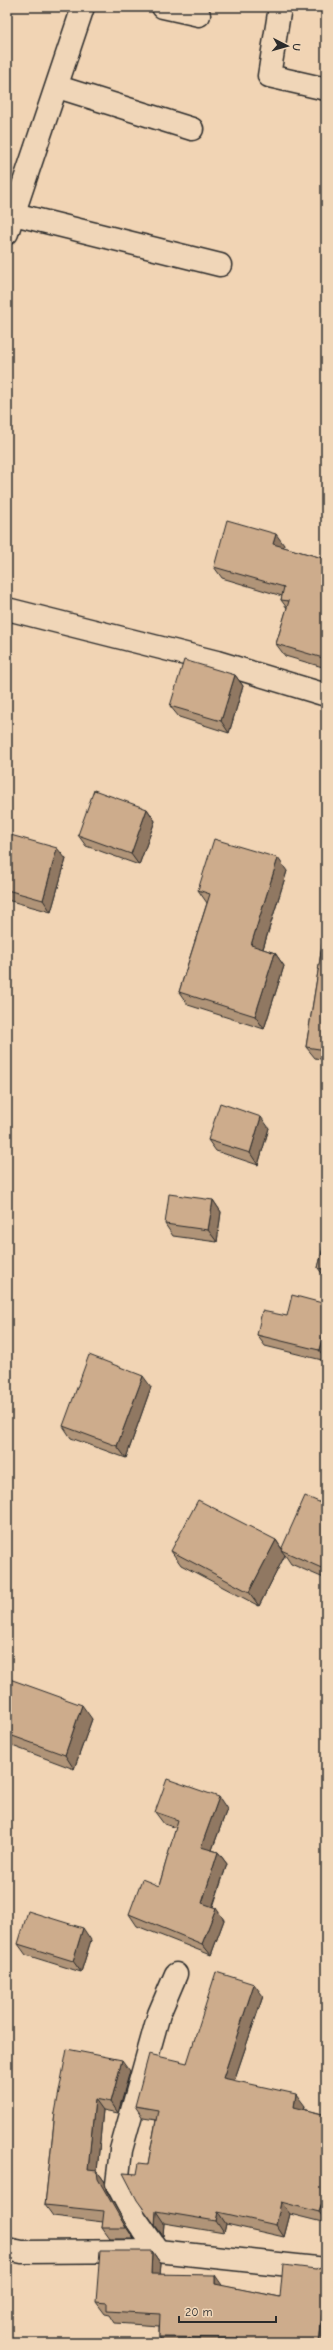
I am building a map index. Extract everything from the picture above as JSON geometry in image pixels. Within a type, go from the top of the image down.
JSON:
[{"type":"street","points":[[84,7],[11,223],[220,265]]},
{"type":"street","points":[[163,7],[199,15]]},
{"type":"street","points":[[280,7],[269,76],[326,89]]},
{"type":"street","points":[[58,87],[192,129]]},
{"type":"street","points":[[7,609],[217,662],[326,695]]},
{"type":"street","points":[[158,2251],[135,2218],[117,2184],[123,2143],[159,2014],[176,1974]]},
{"type":"street","points":[[7,2249],[22,2252],[158,2251],[326,2269]]},
{"type":"building","points":[[227,520],[276,534],[273,544],[326,559],[326,648],[323,658],[276,644],[289,601],[281,600],[284,587],[214,567]]},
{"type":"building","points":[[184,660],[235,675],[221,721],[170,706]]},
{"type":"building","points":[[94,790],[147,809],[131,854],[78,835]]},
{"type":"building","points":[[7,834],[57,848],[43,900],[7,890]]},
{"type":"building","points":[[214,839],[278,858],[251,945],[275,953],[255,1016],[179,992],[210,894],[198,890]]},
{"type":"building","points":[[326,921],[326,1050],[306,1047]]},
{"type":"building","points":[[220,1103],[261,1117],[250,1153],[208,1140]]},
{"type":"building","points":[[169,1194],[213,1200],[208,1230],[165,1224]]},
{"type":"building","points":[[326,1236],[326,1270],[318,1268]]},
{"type":"building","points":[[292,1295],[326,1304],[326,1323],[319,1350],[257,1335],[262,1311],[287,1316]]},
{"type":"building","points":[[89,1355],[143,1376],[117,1446],[63,1426]]},
{"type":"building","points":[[305,1496],[326,1505],[326,1570],[281,1550]]},
{"type":"building","points":[[198,1500],[276,1540],[249,1592],[171,1551]]},
{"type":"building","points":[[7,1678],[82,1705],[65,1755],[7,1734]]},
{"type":"building","points":[[167,1779],[219,1797],[201,1847],[218,1852],[202,1903],[216,1908],[202,1944],[129,1914],[142,1879],[159,1886],[178,1820],[155,1812]]},
{"type":"building","points":[[28,1911],[83,1928],[73,1961],[18,1944]]},
{"type":"building","points":[[216,1972],[254,1984],[223,2078],[296,2094],[294,2107],[326,2115],[326,2205],[322,2203],[319,2212],[281,2202],[276,2225],[218,2212],[216,2221],[156,2211],[155,2225],[137,2200],[123,2173],[137,2174],[139,2163],[148,2164],[158,2110],[135,2106],[149,2054],[187,2063]]},
{"type":"building","points":[[67,2049],[122,2060],[111,2102],[95,2099],[88,2170],[97,2171],[98,2179],[126,2228],[102,2228],[104,2211],[45,2205],[55,2113]]},
{"type":"building","points":[[100,2251],[152,2251],[151,2274],[215,2275],[215,2284],[280,2297],[283,2265],[316,2269],[326,2265],[326,2318],[322,2315],[319,2343],[237,2343],[238,2338],[159,2337],[160,2314],[107,2311],[107,2303],[96,2302]]}]
